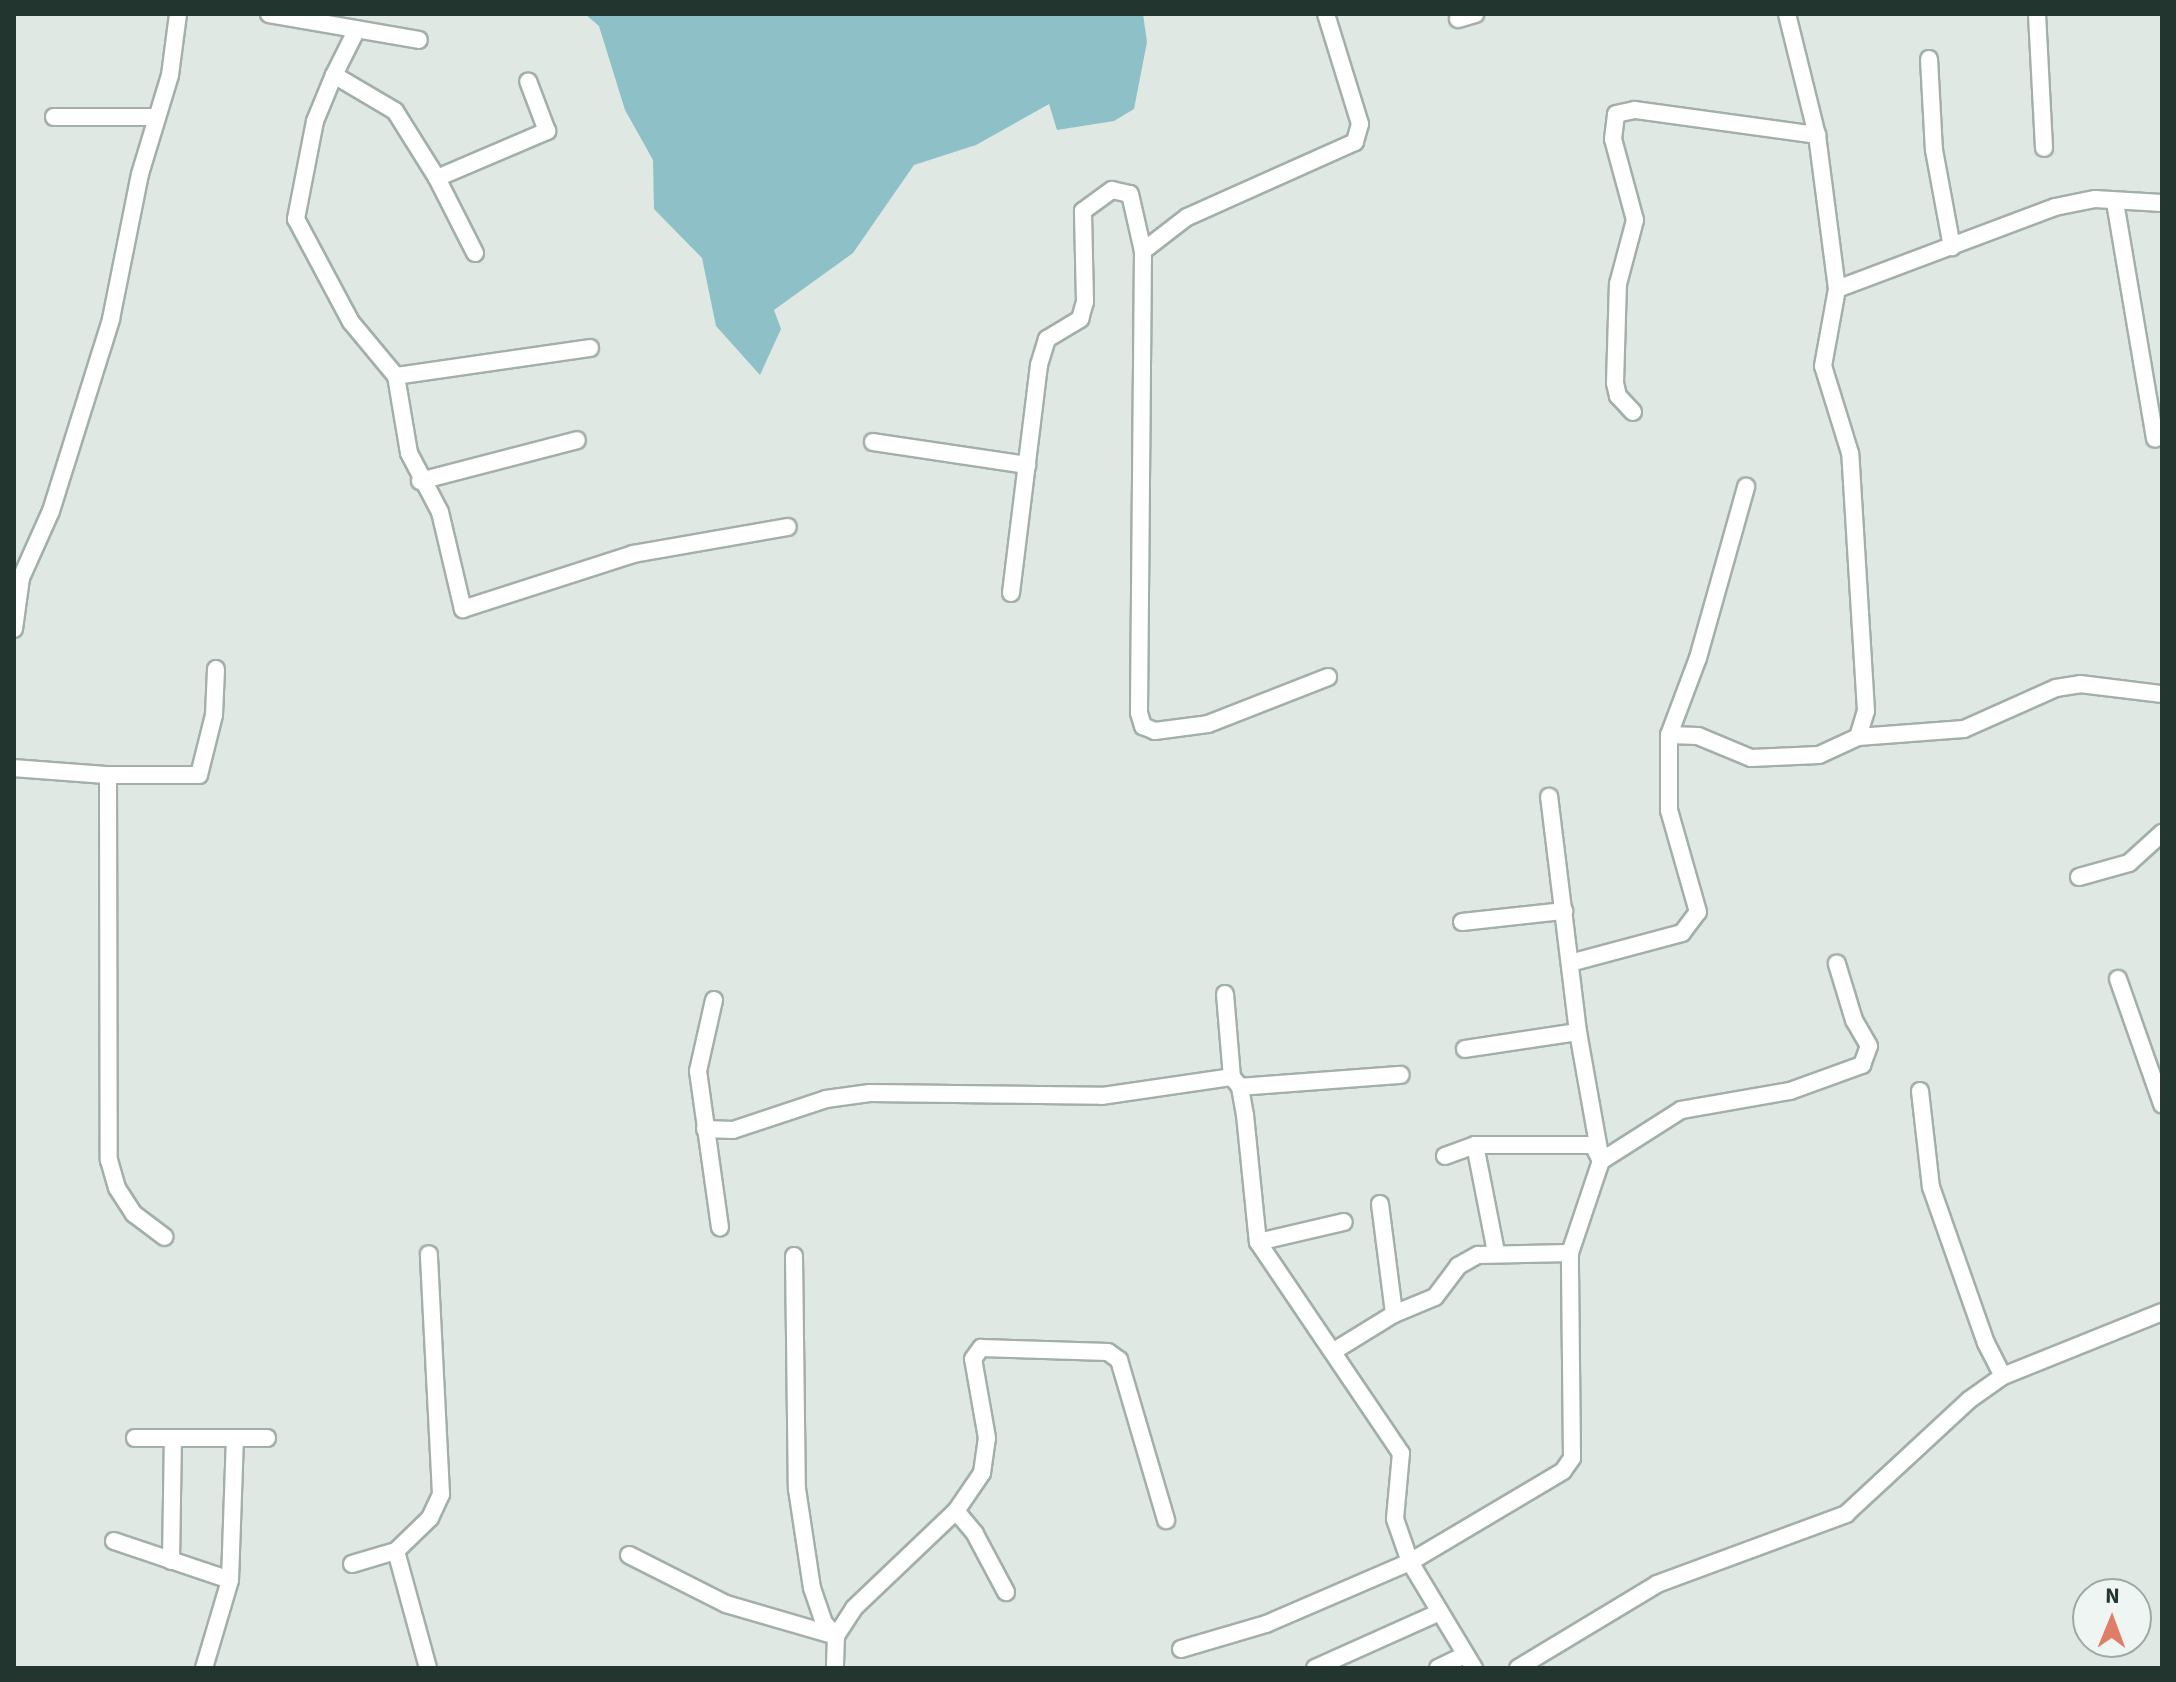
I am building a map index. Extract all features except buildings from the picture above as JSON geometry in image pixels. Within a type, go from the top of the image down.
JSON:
[{"type":"street","points":[[14,629],[21,578],[51,511],[95,376],[157,117],[170,75],[178,14]]},
{"type":"street","points":[[269,14],[419,40]]},
{"type":"street","points":[[1143,251],[1187,217],[1355,142],[1360,124],[1326,14]]},
{"type":"street","points":[[1787,14],[1817,135],[1837,289],[1823,366],[1850,453],[1866,711],[1858,737]]},
{"type":"street","points":[[2037,14],[2044,148]]},
{"type":"street","points":[[357,29],[315,121],[296,219],[351,322],[396,376],[409,453],[420,481],[440,512],[463,609],[633,554],[788,527]]},
{"type":"street","points":[[1929,59],[1934,150],[1952,247]]},
{"type":"street","points":[[334,75],[395,111],[437,178],[475,253]]},
{"type":"street","points":[[437,178],[547,131],[528,81]]},
{"type":"street","points":[[1633,412],[1618,396],[1615,383],[1618,284],[1635,220],[1613,139],[1616,114],[1635,110],[1817,135]]},
{"type":"street","points":[[54,117],[157,117]]},
{"type":"street","points":[[1011,593],[1047,339],[1080,319],[1085,302],[1083,211],[1112,190],[1130,194],[1143,251],[1138,627],[1143,726],[1155,731],[1208,724],[1328,677]]},
{"type":"street","points":[[1837,289],[2055,207],[2095,199],[2162,203]]},
{"type":"street","points":[[2115,202],[2155,439]]},
{"type":"street","points":[[396,376],[590,348]]},
{"type":"street","points":[[420,481],[577,440]]},
{"type":"street","points":[[873,442],[1027,465]]},
{"type":"street","points":[[1570,963],[1682,933],[1698,912],[1669,810],[1669,735],[1698,658],[1746,487]]},
{"type":"street","points":[[14,768],[108,775],[199,775],[214,715],[216,669]]},
{"type":"street","points":[[1669,735],[1698,736],[1751,758],[1819,755],[1858,737],[1964,729],[2056,688],[2080,684],[2162,694]]},
{"type":"street","points":[[108,775],[109,1160],[117,1188],[134,1214],[164,1237]]},
{"type":"street","points":[[1181,1649],[1266,1624],[1410,1562],[1563,1471],[1572,1458],[1570,1253],[1601,1161],[1578,1032],[1549,797]]},
{"type":"street","points":[[2079,877],[2129,863],[2162,833]]},
{"type":"street","points":[[1462,922],[1564,911]]},
{"type":"street","points":[[1601,1161],[1681,1110],[1790,1091],[1862,1065],[1869,1046],[1837,964]]},
{"type":"street","points":[[2118,979],[2162,1104]]},
{"type":"street","points":[[1225,994],[1258,1242],[1401,1453],[1395,1519],[1410,1562],[1470,1662],[1438,1668]]},
{"type":"street","points":[[714,1000],[698,1071],[720,1227]]},
{"type":"street","points":[[1465,1049],[1578,1032]]},
{"type":"street","points":[[705,1129],[733,1130],[826,1099],[870,1093],[1102,1096],[1236,1082],[1401,1075]]},
{"type":"street","points":[[1920,1091],[1931,1187],[1986,1343],[2003,1376]]},
{"type":"street","points":[[1445,1156],[1475,1145],[1593,1145],[1601,1161]]},
{"type":"street","points":[[1475,1145],[1496,1252]]},
{"type":"street","points":[[1380,1204],[1394,1314]]},
{"type":"street","points":[[1258,1242],[1344,1222]]},
{"type":"street","points":[[1334,1351],[1394,1314],[1435,1297],[1458,1266],[1496,1252],[1570,1253]]},
{"type":"street","points":[[352,1564],[396,1551],[430,1518],[441,1494],[429,1254]]},
{"type":"street","points":[[794,1256],[797,1489],[812,1588],[824,1623],[836,1636]]},
{"type":"street","points":[[1518,1668],[1657,1584],[1846,1514],[1969,1400],[2003,1376],[2162,1312]]},
{"type":"street","points":[[835,1668],[836,1636],[854,1608],[956,1511],[982,1473],[987,1438],[973,1359],[981,1348],[1108,1352],[1119,1360],[1166,1520]]},
{"type":"street","points":[[135,1438],[267,1438]]},
{"type":"street","points":[[171,1561],[173,1439]]},
{"type":"street","points":[[204,1668],[230,1580],[235,1439]]},
{"type":"street","points":[[956,1511],[975,1534],[1006,1592]]},
{"type":"street","points":[[114,1541],[230,1580]]},
{"type":"street","points":[[396,1551],[428,1668]]},
{"type":"street","points":[[629,1555],[726,1604],[836,1636]]},
{"type":"street","points":[[1315,1668],[1440,1612]]},
{"type":"water","points":[[585,14],[1143,14],[1147,42],[1134,109],[1114,121],[1057,130],[1049,104],[976,145],[914,165],[853,253],[774,310],[781,329],[760,375],[716,326],[702,258],[654,209],[653,160],[625,110],[599,26]]}]
